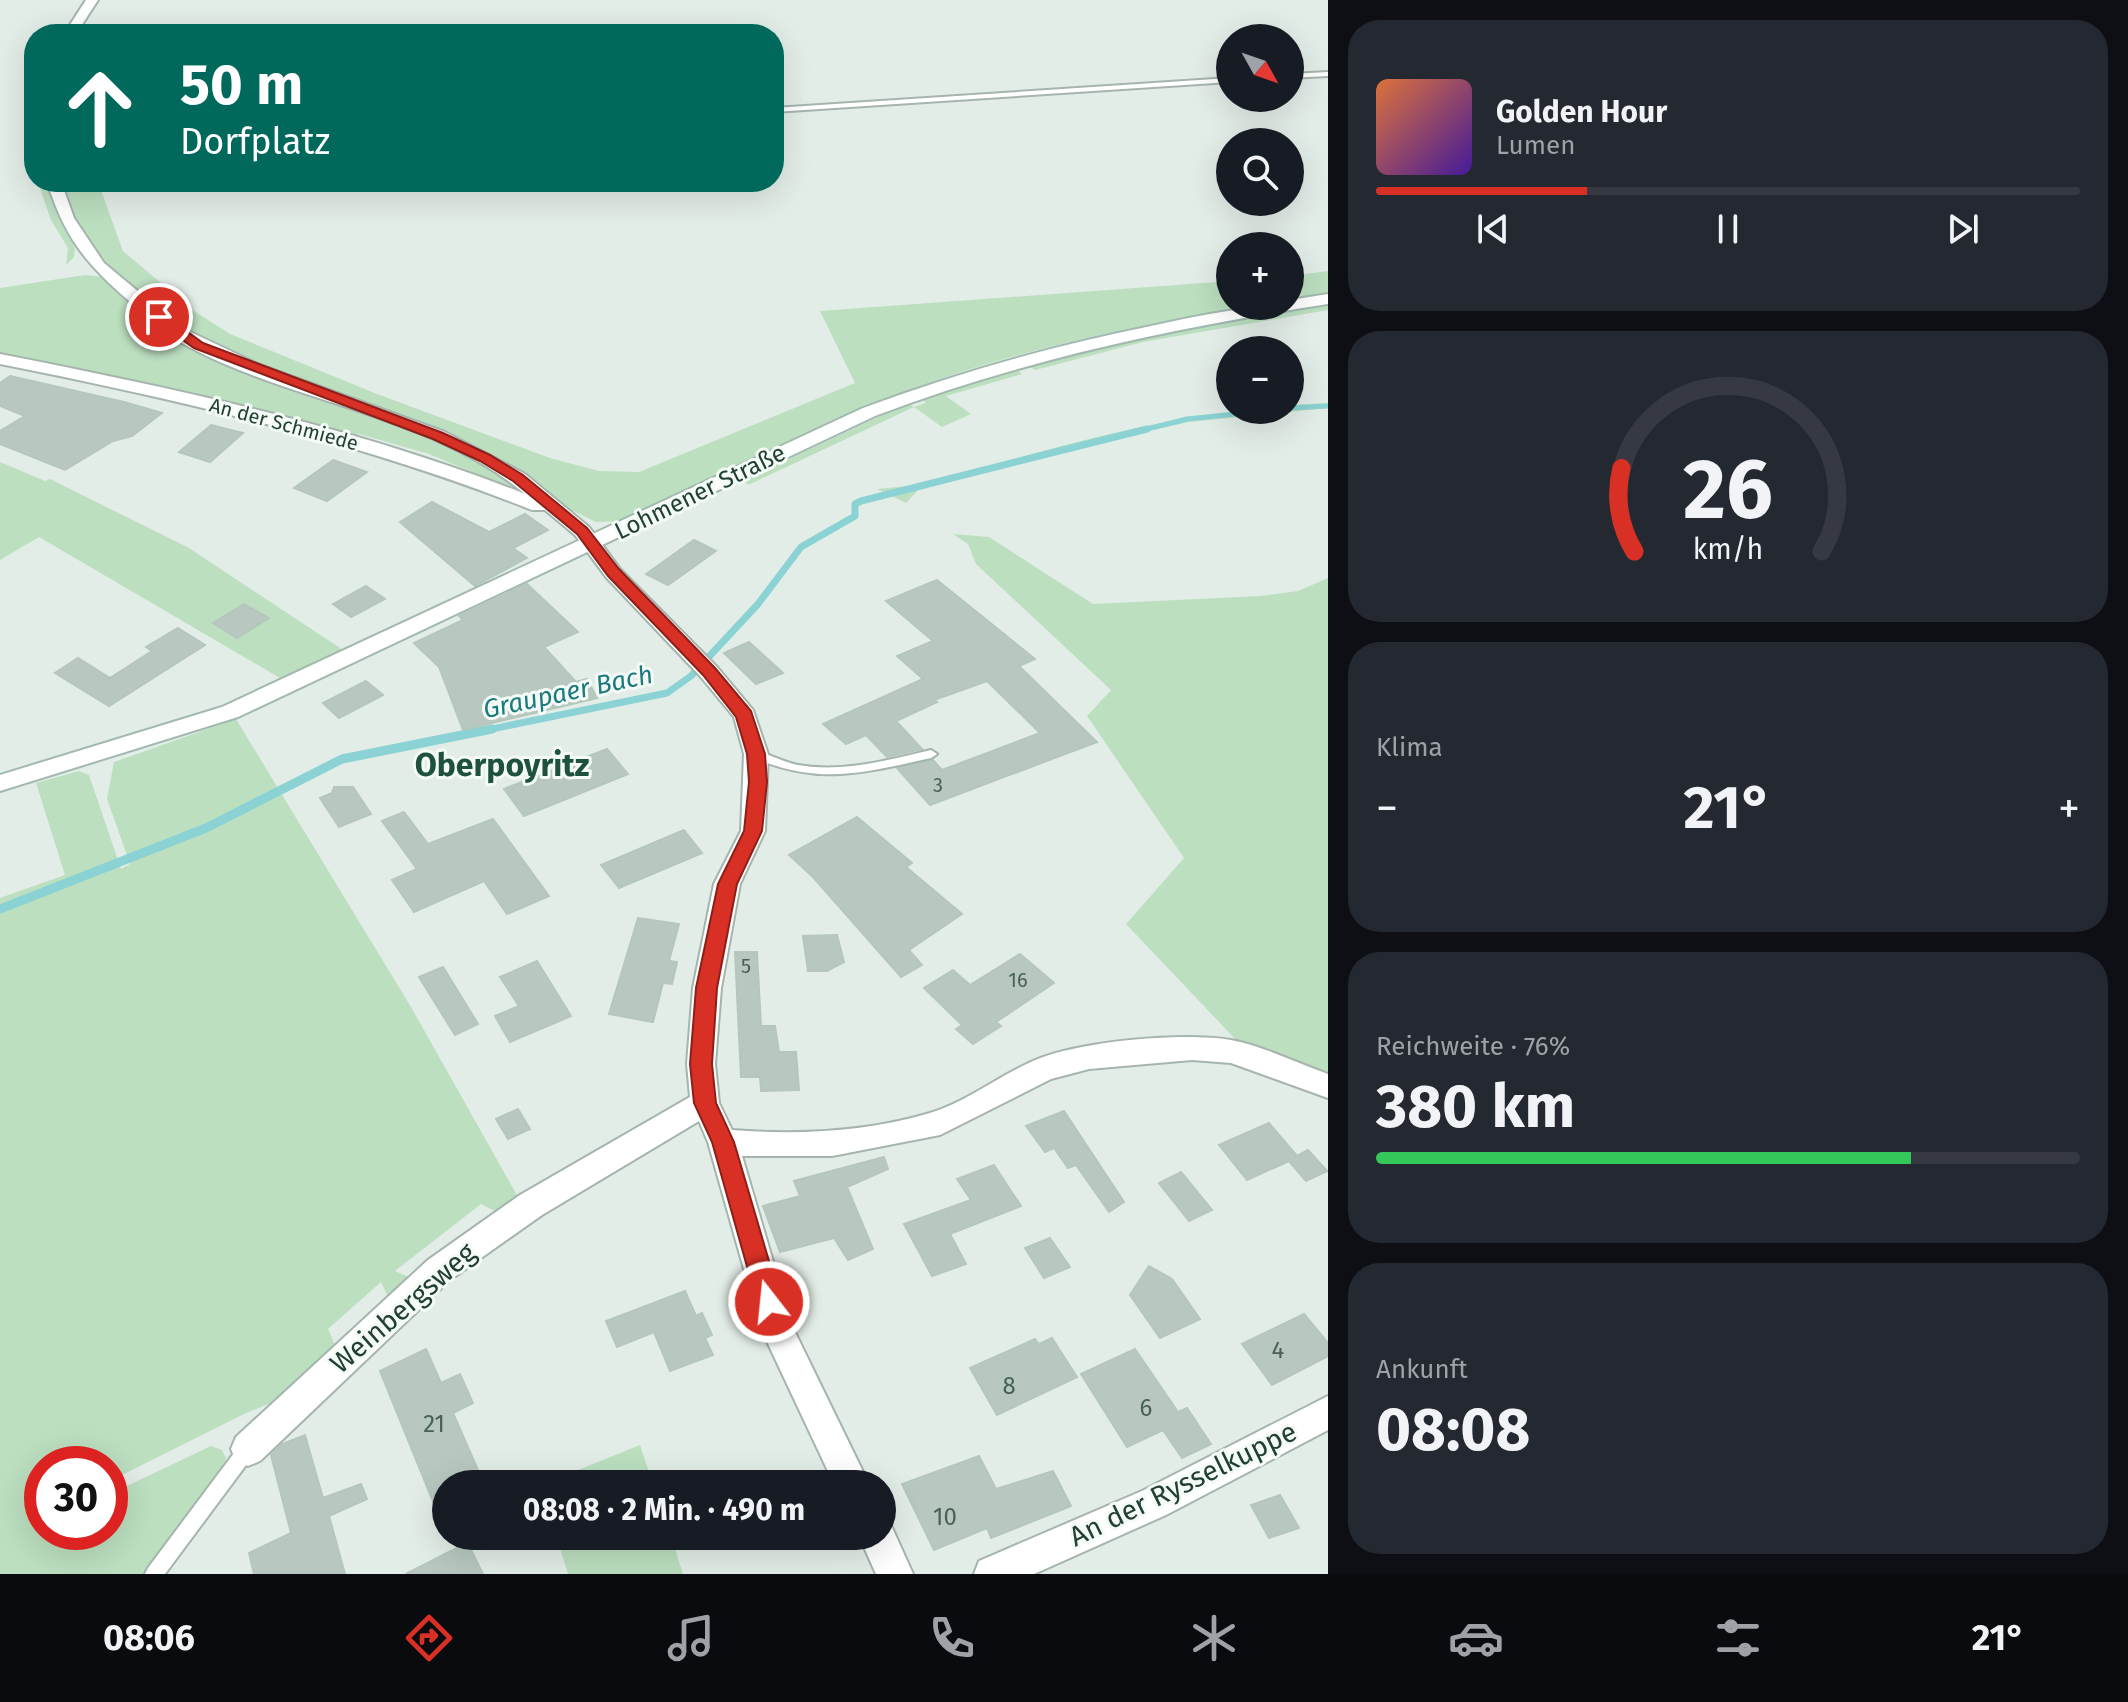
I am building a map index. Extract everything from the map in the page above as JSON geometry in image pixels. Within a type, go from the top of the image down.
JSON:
[{"type":"street","points":[[76,24],[92,0]]},
{"type":"street","points":[[57,192],[66,218],[81,245],[98,266],[176,332],[254,369],[438,436],[518,478],[582,531],[613,573],[702,664],[745,715],[756,754],[758,782],[753,831],[727,884],[707,988],[701,1064],[705,1103],[723,1142],[777,1329],[845,1470]]},
{"type":"street","points":[[1304,303],[1328,299]]},
{"type":"street","name":"Lohmener Straße","points":[[0,783],[230,712],[869,412],[943,383],[1134,333],[1216,318]]},
{"type":"street","name":"An der Schmiede","points":[[0,359],[187,399],[405,456],[479,481],[560,514]]},
{"type":"street","points":[[723,1142],[783,1148],[853,1143],[925,1127],[940,1123],[1044,1069],[1089,1057],[1192,1049],[1232,1052],[1328,1086]]},
{"type":"street","name":"Weinbergsweg","points":[[248,1449],[439,1270],[531,1205],[705,1103]]},
{"type":"street","name":"An der Rysselkuppe","points":[[992,1574],[1154,1503],[1328,1412]]},
{"type":"street","points":[[884,1550],[895,1574]]},
{"type":"lane","points":[[1304,75],[1328,74]]},
{"type":"lane","points":[[784,109],[1216,81]]},
{"type":"lane","points":[[756,754],[775,764],[825,773],[854,771],[931,754]]},
{"type":"lane","name":"Weinbergsweg","points":[[154,1574],[248,1449]]},
{"type":"green space","points":[[41,192],[53,192],[75,249],[74,257],[66,265],[68,248],[51,220]]},
{"type":"green space","points":[[64,192],[102,192],[123,251],[194,311],[230,334],[377,394],[550,458],[599,471],[639,472],[855,383],[820,311],[1216,282],[1216,312],[1081,339],[956,374],[841,418],[623,521],[596,522],[559,504],[521,474],[256,365],[181,328],[103,263],[72,218]]},
{"type":"green space","points":[[1328,271],[1328,294],[1304,298],[1304,274]]},
{"type":"green space","points":[[85,275],[103,277],[149,314],[157,332],[215,358],[435,439],[513,481],[538,500],[429,454],[359,434],[351,437],[0,356],[0,288]]},
{"type":"green space","points":[[1328,303],[1328,310],[1304,314],[1304,307]]},
{"type":"green space","points":[[1228,320],[1270,320],[1143,342],[1035,370],[1029,366],[1157,332]]},
{"type":"green space","points":[[1016,369],[1022,374],[946,396],[971,414],[942,427],[914,407],[926,403],[921,399]]},
{"type":"green space","points":[[908,403],[914,407],[748,485],[744,480]]},
{"type":"green space","points":[[1328,403],[1328,408],[1304,410],[1304,404]]},
{"type":"green space","points":[[1216,415],[1216,419],[1189,422],[1098,442],[918,490],[906,503],[877,489],[908,486],[1097,437]]},
{"type":"green space","points":[[0,462],[45,481],[50,479],[189,548],[343,650],[280,678],[39,537],[0,560]]},
{"type":"green space","points":[[953,534],[989,537],[1093,604],[1260,596],[1298,591],[1328,578],[1328,1076],[1238,1042],[1126,924],[1184,858],[1087,716],[1111,690],[976,564],[968,544]]},
{"type":"green space","points":[[236,719],[411,1007],[518,1197],[501,1214],[481,1204],[395,1271],[416,1280],[391,1303],[381,1282],[328,1329],[337,1350],[283,1398],[128,1472],[128,1446],[24,1446],[24,1550],[128,1550],[128,1485],[211,1446],[222,1450],[226,1458],[221,1476],[144,1574],[0,1574],[0,898],[65,875],[36,783],[79,771],[89,775],[121,869],[130,864],[107,799],[114,762]]},
{"type":"green space","points":[[640,1445],[648,1470],[578,1470]]},
{"type":"green space","points":[[560,1550],[675,1550],[683,1574],[568,1574]]},
{"type":"building","points":[[10,376],[162,413],[132,436],[113,441],[65,470],[0,444],[0,431],[25,416],[0,406],[0,383]]},
{"type":"building","points":[[211,425],[243,433],[210,462],[179,452]]},
{"type":"building","points":[[333,460],[367,472],[327,501],[294,488]]},
{"type":"building","points":[[432,502],[489,532],[525,514],[548,530],[513,548],[527,558],[475,586],[400,522]]},
{"type":"building","points":[[694,540],[716,551],[668,585],[646,574]]},
{"type":"building","points":[[937,580],[1035,659],[1019,666],[1097,742],[930,805],[897,768],[933,760],[942,770],[1040,733],[987,681],[934,700],[937,702],[896,721],[922,749],[887,757],[866,735],[846,744],[823,724],[923,679],[897,656],[933,641],[886,601]]},
{"type":"building","points":[[527,584],[578,632],[544,647],[576,682],[587,679],[597,698],[463,730],[439,667],[414,643],[463,620],[459,616]]},
{"type":"building","points":[[366,586],[385,599],[351,617],[333,604]]},
{"type":"building","points":[[244,604],[269,618],[237,638],[213,623]]},
{"type":"building","points":[[178,628],[205,645],[109,706],[55,673],[78,658],[110,678],[152,651],[146,647]]},
{"type":"building","points":[[749,642],[783,673],[756,684],[724,653]]},
{"type":"building","points":[[366,681],[383,695],[339,718],[323,703]]},
{"type":"building","points":[[607,749],[628,774],[524,816],[504,789]]},
{"type":"building","points":[[334,787],[353,787],[371,814],[339,827],[320,798],[332,793]]},
{"type":"building","points":[[404,812],[428,844],[493,819],[549,896],[507,914],[484,881],[414,912],[392,880],[417,869],[382,821]]},
{"type":"building","points":[[857,817],[912,863],[906,867],[962,914],[909,950],[922,965],[901,977],[813,877],[789,855]]},
{"type":"building","points":[[684,830],[702,853],[619,888],[601,865]]},
{"type":"building","points":[[638,918],[679,924],[669,961],[677,962],[672,984],[663,983],[653,1022],[609,1014]]},
{"type":"building","points":[[837,935],[844,962],[827,971],[808,971],[803,936]]},
{"type":"building","points":[[735,952],[757,952],[761,1026],[775,1026],[779,1052],[796,1052],[799,1090],[761,1091],[760,1077],[741,1077]]},
{"type":"building","points":[[1020,954],[1054,983],[996,1022],[1001,1026],[973,1044],[956,1029],[962,1025],[924,988],[953,970],[970,985]]},
{"type":"building","points":[[537,961],[571,1016],[510,1042],[495,1016],[519,1006],[500,977]]},
{"type":"building","points":[[443,967],[478,1024],[455,1035],[419,977]]},
{"type":"building","points":[[518,1109],[530,1129],[508,1139],[496,1119]]},
{"type":"building","points":[[1064,1111],[1124,1202],[1109,1212],[1076,1165],[1068,1168],[1054,1148],[1045,1152],[1026,1126]]},
{"type":"building","points":[[1269,1123],[1297,1156],[1308,1150],[1327,1171],[1306,1181],[1289,1161],[1247,1180],[1219,1145]]},
{"type":"building","points":[[884,1157],[888,1169],[847,1187],[873,1249],[848,1260],[834,1238],[780,1252],[763,1206],[800,1196],[794,1181]]},
{"type":"building","points":[[994,1165],[1021,1206],[950,1234],[966,1264],[932,1276],[904,1224],[971,1200],[957,1179]]},
{"type":"building","points":[[1181,1172],[1212,1210],[1189,1221],[1159,1183]]},
{"type":"building","points":[[1050,1238],[1070,1267],[1044,1278],[1025,1248]]},
{"type":"building","points":[[1149,1266],[1172,1279],[1200,1319],[1160,1338],[1130,1295]]},
{"type":"building","points":[[685,1291],[696,1316],[702,1313],[712,1335],[705,1338],[713,1355],[670,1371],[654,1332],[617,1347],[606,1321]]},
{"type":"building","points":[[1304,1314],[1328,1343],[1328,1356],[1272,1385],[1242,1344]]},
{"type":"building","points":[[1052,1338],[1077,1377],[997,1415],[970,1368],[1035,1339],[1039,1344]]},
{"type":"building","points":[[426,1349],[441,1383],[460,1374],[473,1403],[453,1413],[478,1470],[432,1470],[432,1499],[380,1371]]},
{"type":"building","points":[[1135,1349],[1178,1412],[1187,1408],[1211,1444],[1182,1458],[1163,1430],[1127,1447],[1081,1374]]},
{"type":"building","points":[[305,1435],[323,1498],[361,1484],[367,1499],[329,1516],[345,1574],[254,1574],[249,1553],[291,1533],[271,1455],[282,1444]]},
{"type":"building","points":[[979,1456],[996,1489],[1053,1471],[1071,1506],[991,1538],[987,1528],[934,1550],[902,1484]]},
{"type":"building","points":[[1280,1495],[1299,1528],[1269,1538],[1251,1505]]},
{"type":"building","points":[[471,1550],[483,1574],[406,1574],[451,1551]]},
{"type":"waterway","name":"Graupaer Bach","points":[[1304,407],[1328,406]]},
{"type":"waterway","name":"Graupaer Bach","points":[[1147,429],[1187,419],[1216,416]]},
{"type":"waterway","name":"Graupaer Bach","points":[[482,731],[667,693],[691,676],[758,604],[801,547],[855,516],[855,504],[861,501],[1147,429]]},
{"type":"waterway","name":"Graupaer Bach","points":[[1139,431],[1147,429]]},
{"type":"waterway","name":"Graupaer Bach","points":[[482,731],[492,729]]},
{"type":"waterway","name":"Graupaer Bach","points":[[0,909],[206,828],[342,759],[482,731]]},
{"type":"district","name":"Oberpoyritz","points":[[502,765]]},
{"type":"route","points":[[159,317],[198,345],[254,369],[438,436],[518,478],[582,531],[613,573],[709,672],[745,715],[756,754],[758,782],[753,831],[727,884],[707,988],[701,1064],[705,1103],[723,1142],[769,1302]]}]
